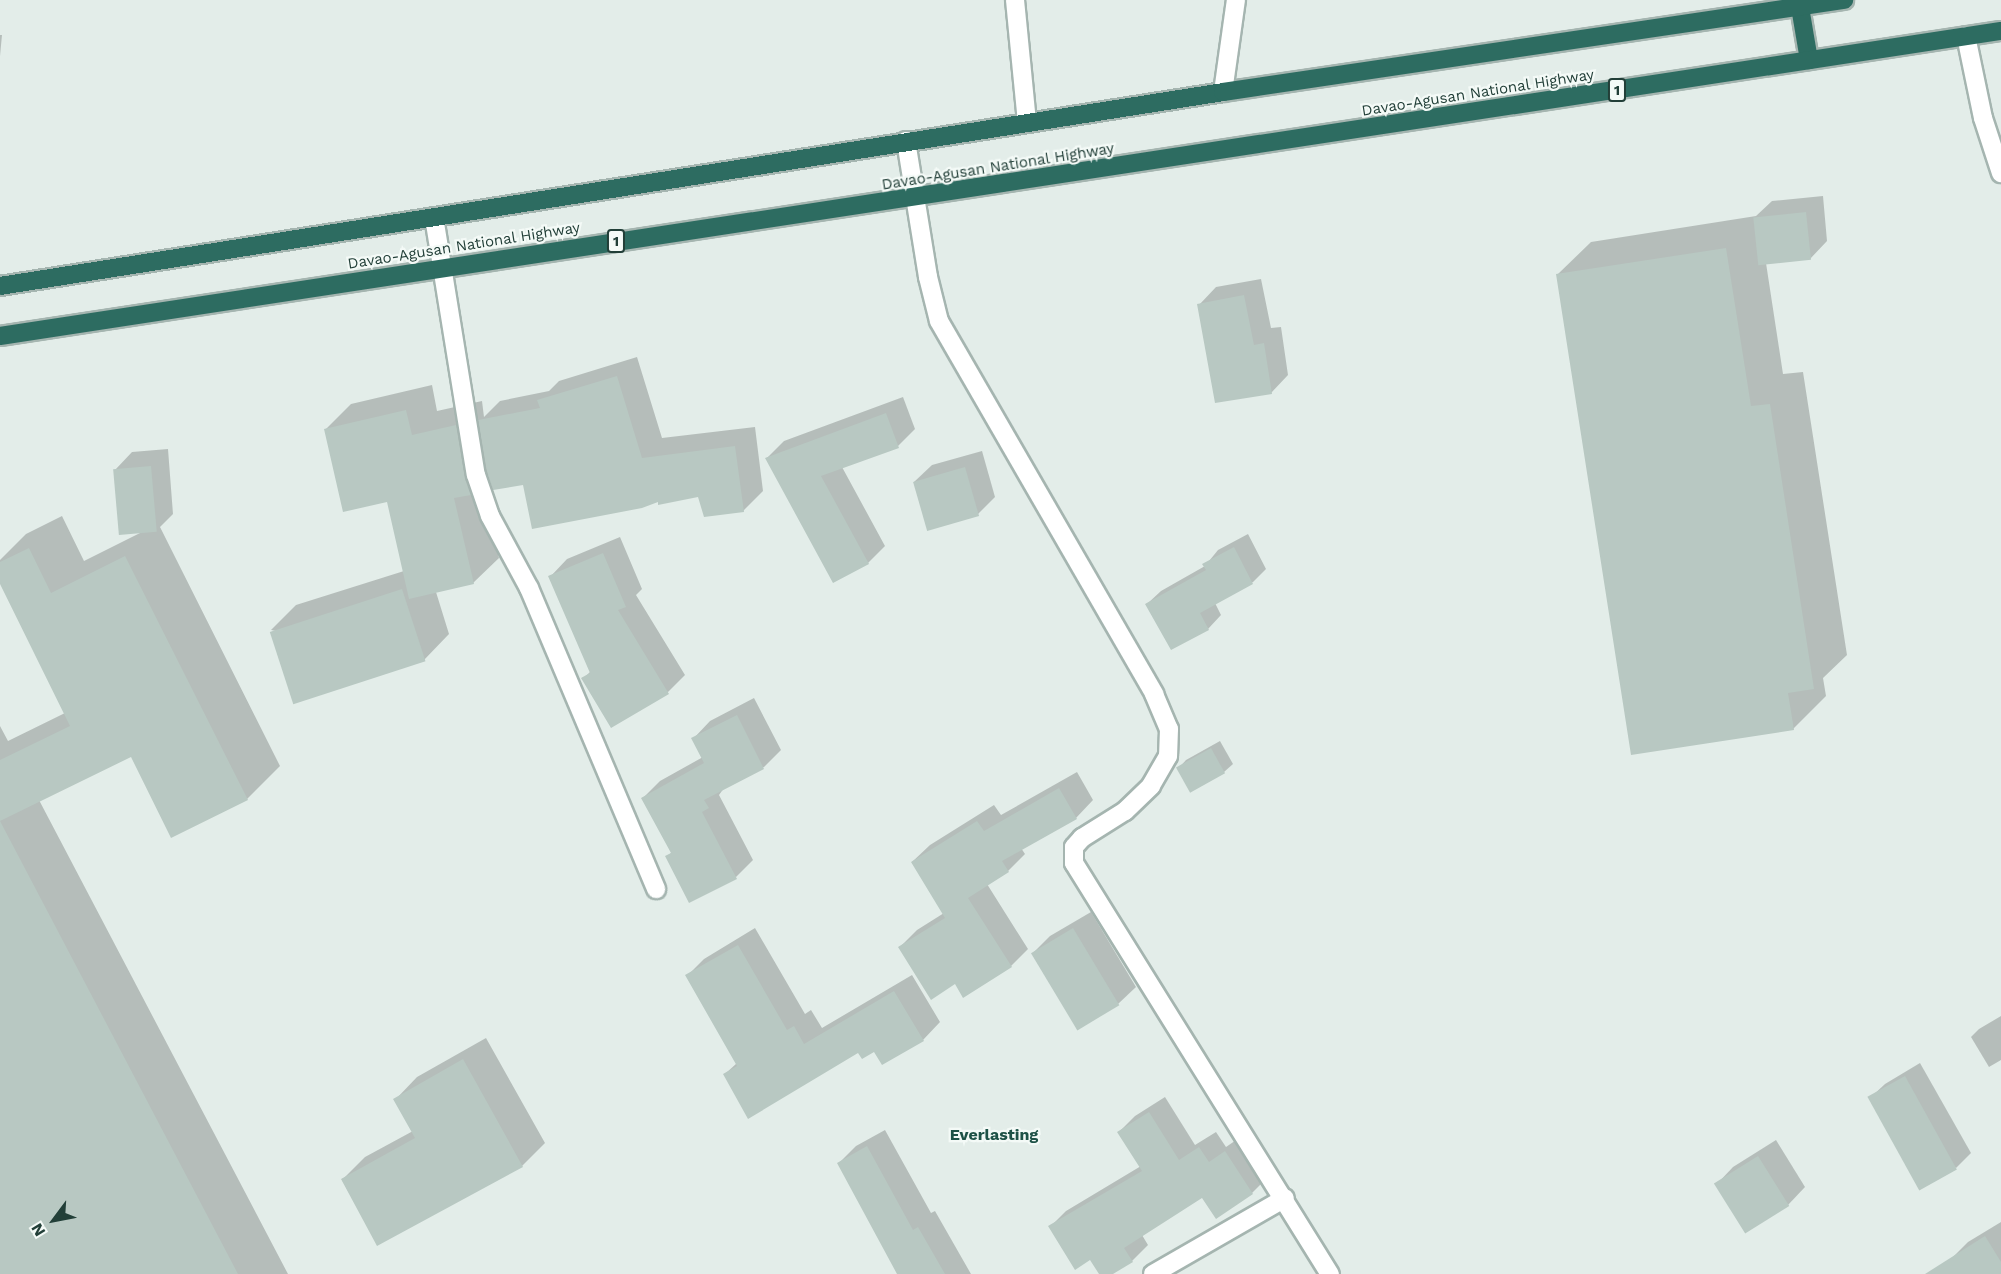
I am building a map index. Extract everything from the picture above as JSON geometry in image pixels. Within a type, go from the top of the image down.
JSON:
[{"type":"highway","points":[[0,286],[1027,122],[1844,0]]},
{"type":"highway","points":[[1800,7],[1809,60]]},
{"type":"highway","name":"Davao-Agusan National Highway","points":[[0,336],[2001,31]]},
{"type":"street","points":[[1015,0],[1027,122]]},
{"type":"street","points":[[1223,92],[1236,0]]},
{"type":"street","points":[[1966,36],[1983,118],[2001,173]]},
{"type":"street","points":[[906,141],[928,277],[939,321],[1154,694],[1169,729],[1168,756],[1151,786],[1125,811],[1082,838],[1074,848],[1074,863],[1285,1198],[1330,1274]]},
{"type":"street","points":[[434,218],[476,475],[486,506],[529,588],[656,889]]},
{"type":"street","points":[[1153,1274],[1285,1198]]},
{"type":"building","points":[[1806,212],[1811,260],[1758,265],[1753,218]]},
{"type":"building","points":[[1726,248],[1751,406],[1770,404],[1814,689],[1788,693],[1794,730],[1631,755],[1556,274]]},
{"type":"building","points":[[1244,295],[1254,345],[1264,343],[1272,394],[1215,403],[1197,304]]},
{"type":"building","points":[[617,376],[642,458],[735,446],[744,512],[704,517],[698,497],[658,505],[658,502],[642,508],[532,529],[523,485],[493,490],[487,472],[478,420],[540,408],[537,400]]},
{"type":"building","points":[[406,410],[412,435],[456,425],[465,477],[471,495],[454,498],[474,584],[409,599],[387,502],[343,512],[324,429]]},
{"type":"building","points":[[886,413],[899,448],[821,476],[869,564],[833,583],[765,458]]},
{"type":"building","points":[[151,466],[157,532],[119,535],[113,469]]},
{"type":"building","points":[[965,467],[979,516],[927,531],[913,482]]},
{"type":"building","points":[[1234,547],[1253,584],[1200,613],[1209,630],[1171,650],[1145,604],[1206,570],[1202,564]]},
{"type":"building","points":[[29,548],[51,593],[125,556],[248,800],[171,838],[131,757],[0,821],[0,760],[70,726],[0,584],[0,562]]},
{"type":"building","points":[[603,553],[626,607],[618,610],[669,694],[611,728],[581,678],[590,673],[548,576]]},
{"type":"building","points":[[402,589],[425,661],[293,704],[270,632]]},
{"type":"building","points":[[737,715],[764,769],[704,800],[709,808],[702,812],[737,879],[689,903],[665,856],[671,853],[641,798],[704,763],[691,738]]},
{"type":"building","points":[[1211,748],[1225,773],[1190,793],[1176,767]]},
{"type":"building","points":[[1059,788],[1077,819],[1002,861],[1009,872],[968,898],[1012,967],[963,998],[955,984],[931,1000],[898,947],[945,918],[911,862],[977,821],[984,831]]},
{"type":"building","points":[[0,821],[238,1274],[0,1274]]},
{"type":"building","points":[[1073,928],[1119,1005],[1077,1030],[1031,953]]},
{"type":"building","points":[[738,945],[787,1030],[794,1026],[804,1044],[894,991],[924,1041],[882,1065],[874,1052],[862,1059],[858,1053],[748,1119],[723,1074],[737,1066],[685,975]]},
{"type":"building","points":[[463,1059],[523,1167],[377,1246],[341,1179],[415,1138],[393,1099]]},
{"type":"building","points":[[1905,1076],[1957,1170],[1919,1190],[1867,1097]]},
{"type":"building","points":[[1149,1112],[1179,1160],[1199,1147],[1209,1162],[1225,1151],[1253,1194],[1216,1219],[1202,1198],[1124,1248],[1133,1262],[1113,1274],[1099,1274],[1090,1260],[1075,1270],[1048,1226],[1142,1171],[1117,1132]]},
{"type":"building","points":[[867,1146],[913,1230],[918,1227],[945,1274],[897,1274],[837,1163]]},
{"type":"building","points":[[1758,1156],[1789,1206],[1745,1234],[1714,1184]]},
{"type":"building","points":[[1985,1236],[2001,1262],[2001,1274],[1925,1274]]},
{"type":"district","name":"Everlasting","points":[[994,1135]]}]
